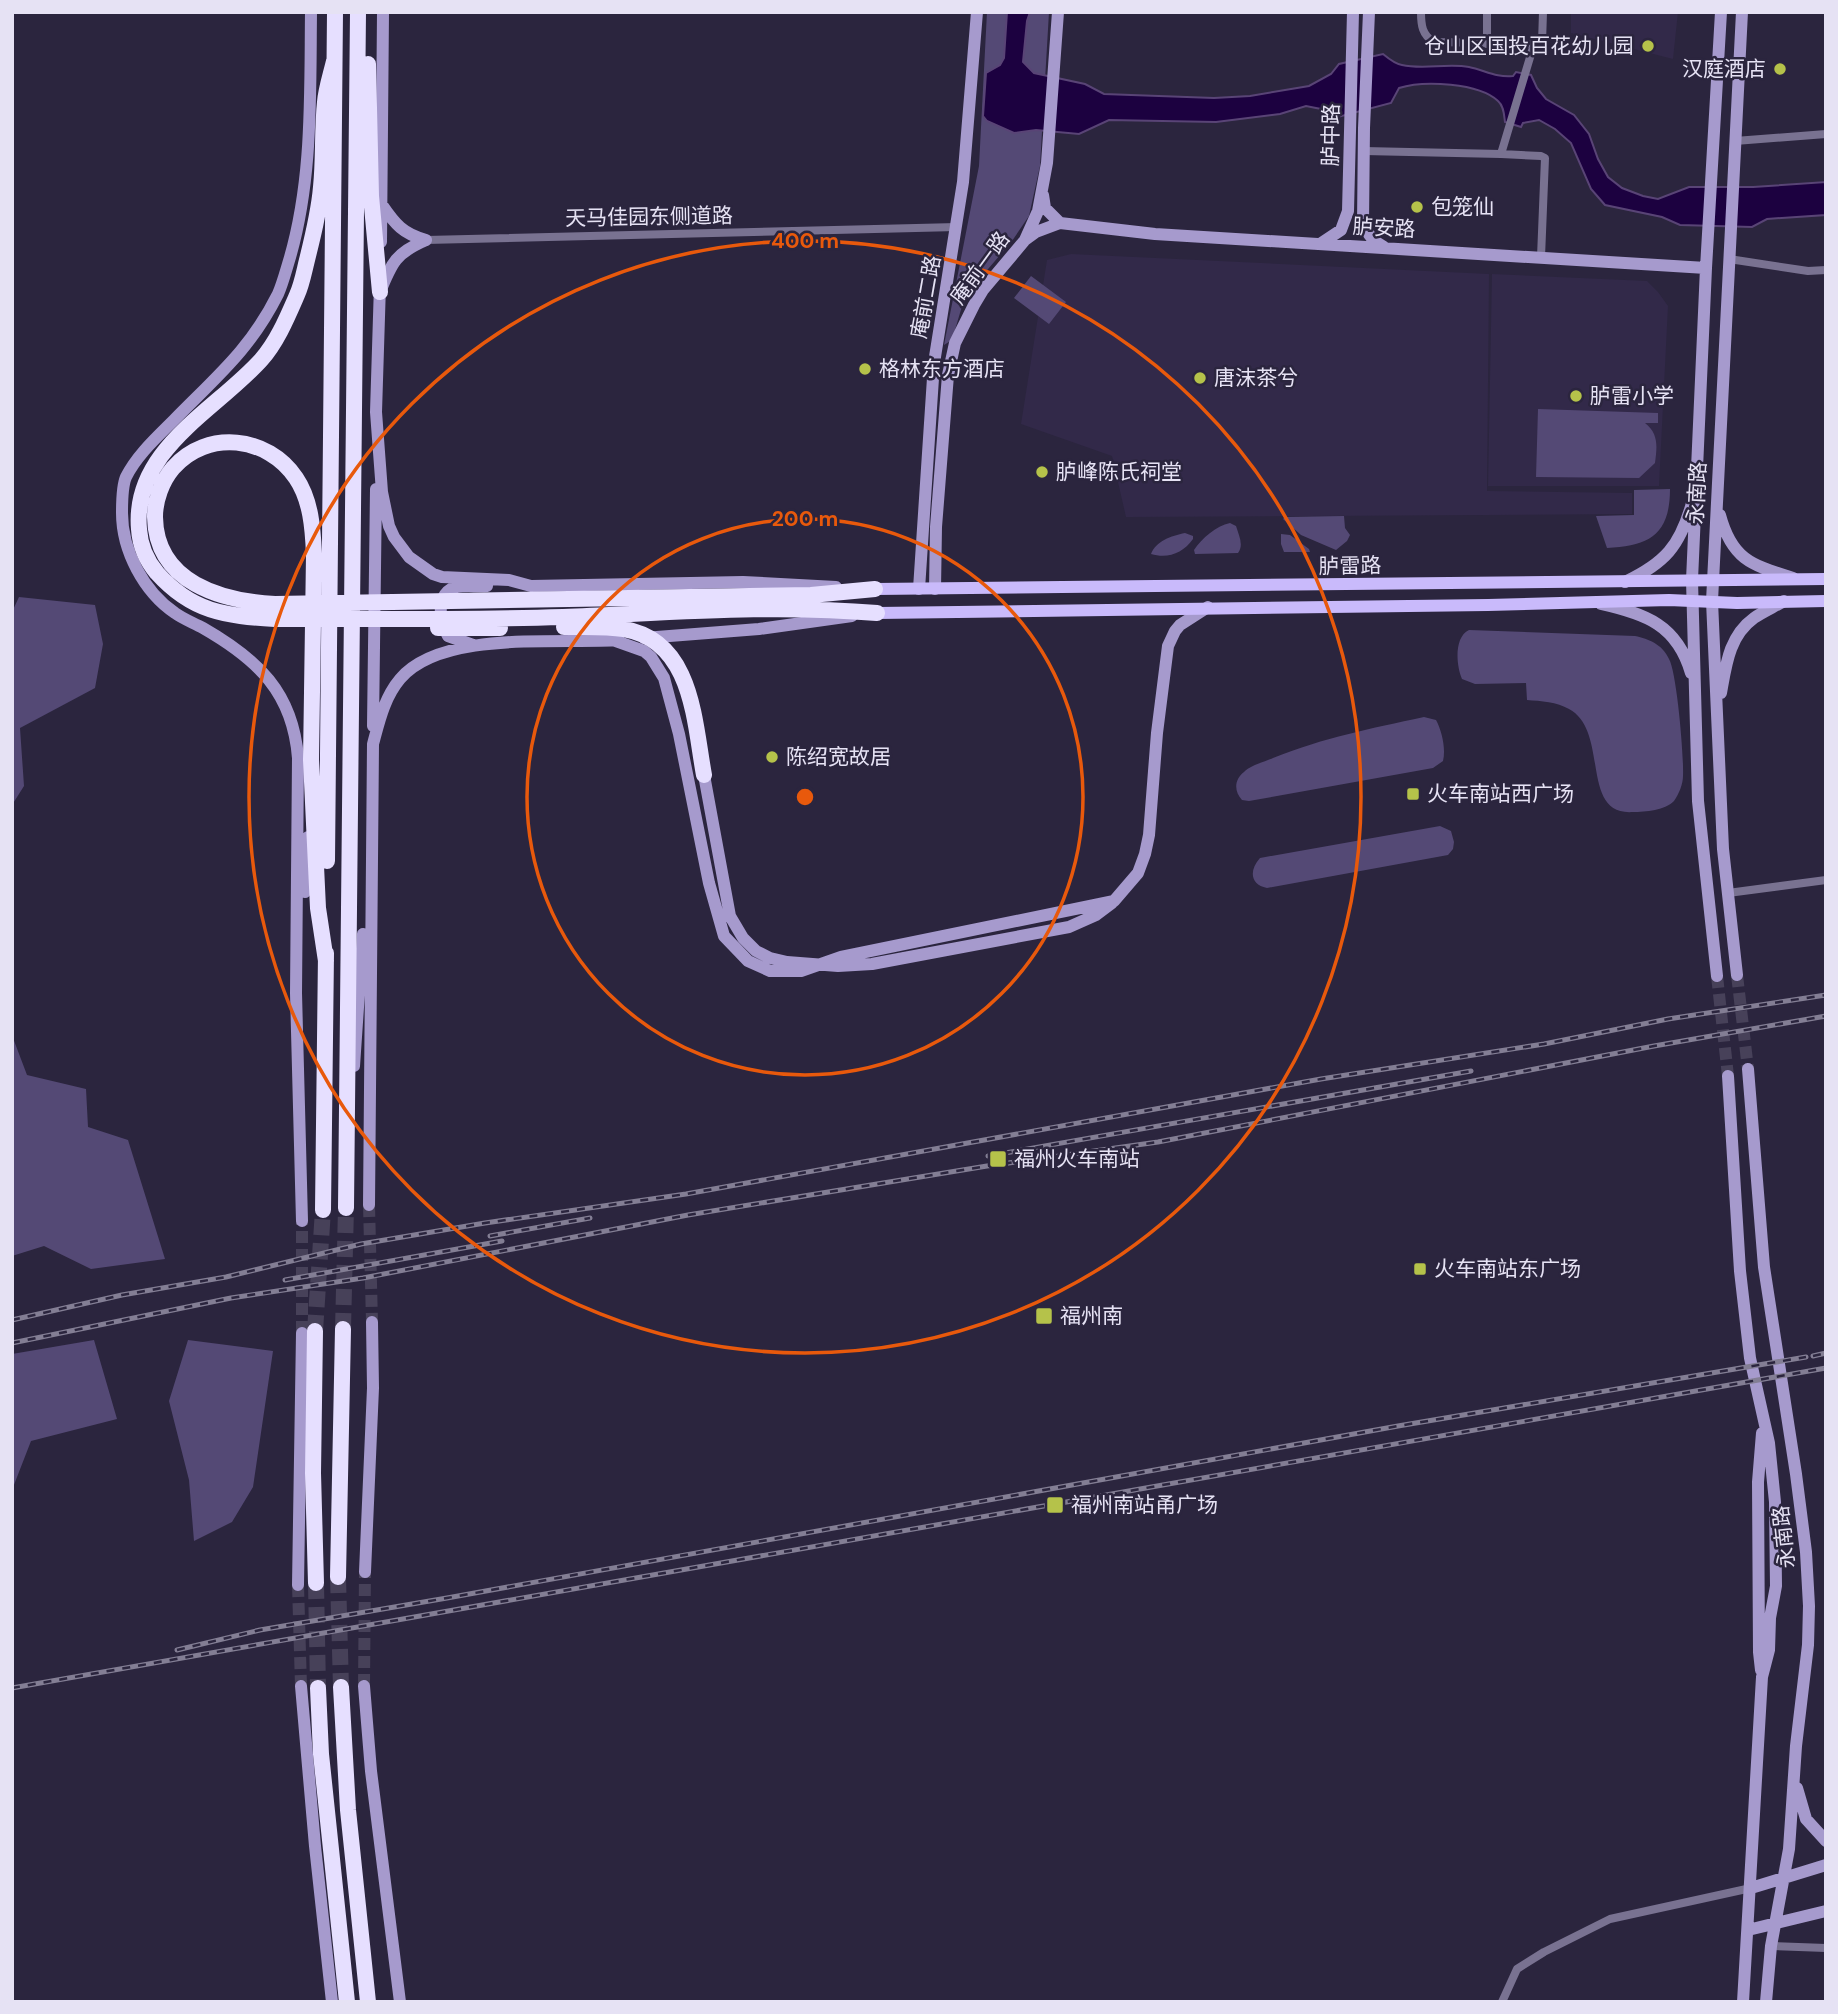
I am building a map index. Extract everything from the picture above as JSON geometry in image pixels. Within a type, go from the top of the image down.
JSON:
[{"type":"highway","points":[[335,12],[334,61],[321,185],[299,292],[283,326],[262,359],[182,431],[156,463],[143,489],[138,517],[140,544],[151,567],[172,589],[193,604],[235,608],[275,619],[462,629],[606,627],[635,632],[664,649],[681,670],[690,695],[704,775]]},
{"type":"highway","points":[[346,1208],[358,12]]},
{"type":"highway","points":[[366,12],[380,292]]},
{"type":"highway","points":[[323,1210],[330,100]]},
{"type":"highway","points":[[326,961],[318,908],[311,760],[314,555],[313,532],[306,499],[297,480],[279,459],[253,445],[224,442],[192,452],[173,468],[165,479],[156,503],[155,526],[158,540],[166,555],[186,578],[235,608],[275,604],[744,603],[877,613]]},
{"type":"highway","points":[[275,619],[560,617],[744,603],[875,589]]},
{"type":"highway","points":[[338,1577],[343,1329]]},
{"type":"highway","points":[[308,1332],[316,1583]]},
{"type":"highway","points":[[309,1687],[323,1768],[347,2002]]},
{"type":"highway","points":[[341,1687],[348,1810],[368,2002]]},
{"type":"main road","points":[[302,1221],[296,993],[298,758],[293,727],[274,684],[250,659],[174,613],[144,582],[128,547],[122,515],[125,478],[149,446],[229,366],[253,338],[279,292],[296,237],[307,172],[311,12]]},
{"type":"main road","points":[[383,12],[377,200],[402,231],[426,240]]},
{"type":"main road","name":"庵前二路","points":[[919,589],[934,363],[957,227],[977,12]]},
{"type":"main road","name":"庵前一路","points":[[935,589],[940,466],[948,375],[955,343],[983,290],[1025,240],[1038,211],[1049,139],[1058,12]]},
{"type":"main road","name":"胪中路","points":[[1320,245],[1341,230],[1347,218],[1353,12]]},
{"type":"main road","name":"胪中路","points":[[1369,12],[1363,223],[1374,242],[1384,247]]},
{"type":"main road","points":[[1717,976],[1698,801],[1692,580],[1707,242],[1721,12]]},
{"type":"main road","name":"永南路","points":[[1737,975],[1723,849],[1712,580],[1742,12]]},
{"type":"main road","points":[[308,151],[309,249]]},
{"type":"main road","points":[[1025,240],[1036,232],[1060,223],[1045,208],[1042,193]]},
{"type":"main road","name":"胪安路","points":[[1060,223],[1155,234],[1706,268]]},
{"type":"main road","points":[[369,1205],[370,867],[380,292],[393,261],[412,246],[426,240]]},
{"type":"main road","points":[[376,412],[385,510],[389,526],[404,552],[421,567],[442,577],[509,580],[531,586]]},
{"type":"main road","points":[[1624,582],[1656,566],[1671,552],[1685,523],[1696,486]]},
{"type":"main road","points":[[1716,502],[1732,547],[1762,568],[1801,580]]},
{"type":"main road","name":"胪雷路","points":[[875,589],[1826,579]]},
{"type":"main road","points":[[473,645],[448,636],[444,630],[440,608],[443,596],[457,587],[743,582],[875,589]]},
{"type":"main road","points":[[1587,601],[1634,611],[1666,629],[1682,650],[1696,690]]},
{"type":"main road","name":"胪雷路","points":[[877,613],[1488,605],[1587,601],[1826,601]]},
{"type":"main road","points":[[1717,710],[1729,651],[1741,630],[1755,618],[1784,601]]},
{"type":"main road","points":[[613,640],[644,651],[664,678],[679,734],[711,894],[724,936],[748,961],[770,971],[801,971],[821,963],[1114,901],[1138,873],[1145,854],[1167,654],[1175,631],[1208,607]]},
{"type":"main road","points":[[373,744],[385,704],[401,678],[411,668],[427,659],[473,645],[613,640],[759,629],[877,613]]},
{"type":"main road","points":[[296,993],[306,883],[311,760]]},
{"type":"main road","points":[[704,775],[727,907],[738,932],[756,951],[769,958],[787,962],[821,963]]},
{"type":"main road","points":[[346,1160],[370,867]]},
{"type":"main road","name":"永南路","points":[[1748,1069],[1764,1266],[1788,1436],[1796,1474],[1810,1606],[1789,1849],[1771,1946],[1766,2002]]},
{"type":"main road","points":[[1728,1076],[1740,1271],[1750,1358],[1769,1443],[1775,1502],[1777,1549],[1769,1650],[1762,1677]]},
{"type":"main road","points":[[365,1572],[373,1388],[372,1322]]},
{"type":"main road","points":[[298,1585],[308,1332]]},
{"type":"main road","points":[[1744,2002],[1762,1677],[1759,1652],[1758,1482],[1763,1419]]},
{"type":"main road","points":[[364,1686],[371,1772],[400,2002]]},
{"type":"main road","points":[[309,1687],[314,1833],[332,2002]]},
{"type":"main road","points":[[1794,1771],[1800,1804],[1806,1819],[1826,1841]]},
{"type":"main road","points":[[1751,1888],[1826,1865]]},
{"type":"main road","points":[[1748,1930],[1826,1911]]},
{"type":"street","points":[[1421,12],[1425,34],[1434,42],[1487,44],[1542,43],[1543,12]]},
{"type":"street","points":[[1487,12],[1487,44]]},
{"type":"street","points":[[1501,154],[1534,44]]},
{"type":"street","points":[[1735,141],[1826,134]]},
{"type":"street","points":[[1364,151],[1501,154],[1545,158],[1541,257]]},
{"type":"street","name":"天马佳园东侧道路","points":[[426,240],[957,227]]},
{"type":"street","points":[[1729,259],[1808,271],[1826,270]]},
{"type":"street","points":[[1728,893],[1826,880]]},
{"type":"street","points":[[1503,2002],[1517,1969],[1544,1952],[1611,1919],[1751,1888]]},
{"type":"street","points":[[1771,1946],[1826,1948]]},
{"type":"shaded area","points":[[987,12],[1049,12],[1040,166],[1029,216],[1012,241],[965,296],[952,340],[944,345],[979,166]]},
{"type":"shaded area","points":[[1007,12],[1030,12],[1023,62],[1034,73],[1085,84],[1104,94],[1214,98],[1250,96],[1309,86],[1331,74],[1339,64],[1383,54],[1397,64],[1410,66],[1461,66],[1501,76],[1513,76],[1516,72],[1531,75],[1546,99],[1574,115],[1589,134],[1608,177],[1622,188],[1658,199],[1689,187],[1753,187],[1826,182],[1826,215],[1767,219],[1752,227],[1680,225],[1662,217],[1605,205],[1591,189],[1571,143],[1555,129],[1539,120],[1523,123],[1521,127],[1505,122],[1498,101],[1478,90],[1451,85],[1422,84],[1399,88],[1391,103],[1338,117],[1306,106],[1280,114],[1216,122],[1109,120],[1079,134],[1036,130],[1014,133],[987,121],[983,116],[986,73],[1000,65],[1004,58]]},
{"type":"shaded area","name":"仓山区国投百花幼儿园","points":[[1571,12],[1678,12],[1673,59],[1571,33]]},
{"type":"shaded area","points":[[1071,254],[1489,274],[1487,491],[1632,493],[1632,514],[1126,517],[1112,456],[1021,424],[1047,260]]},
{"type":"shaded area","name":"胪雷小学","points":[[1492,274],[1647,281],[1658,292],[1668,306],[1659,486],[1488,486]]},
{"type":"shaded area","points":[[1031,276],[1066,302],[1049,324],[1014,298]]},
{"type":"shaded area","points":[[1538,409],[1658,413],[1658,423],[1645,423],[1655,436],[1655,463],[1639,478],[1536,477]]},
{"type":"shaded area","points":[[1670,489],[1666,517],[1654,535],[1635,544],[1607,548],[1596,516],[1634,515],[1634,490]]},
{"type":"shaded area","points":[[1344,516],[1345,528],[1350,535],[1336,550],[1301,535],[1283,519],[1285,517]]},
{"type":"shaded area","points":[[1230,523],[1236,526],[1240,537],[1241,547],[1238,553],[1195,554],[1194,550],[1205,537]]},
{"type":"shaded area","points":[[1185,533],[1193,536],[1193,539],[1185,548],[1169,555],[1151,554],[1160,542]]},
{"type":"shaded area","points":[[1281,534],[1290,535],[1310,552],[1284,552]]},
{"type":"shaded area","points":[[19,597],[95,605],[103,644],[95,688],[20,728],[24,786],[12,805],[12,612]]},
{"type":"shaded area","points":[[1469,630],[1635,636],[1659,646],[1672,667],[1679,716],[1683,779],[1674,801],[1666,807],[1649,811],[1616,810],[1606,801],[1600,787],[1589,735],[1581,720],[1569,709],[1554,703],[1527,700],[1526,683],[1475,684],[1462,679],[1458,666],[1459,645]]},
{"type":"shaded area","points":[[1424,717],[1436,720],[1443,740],[1443,761],[1433,768],[1249,801],[1242,800],[1238,793],[1238,778],[1258,764],[1330,739]]},
{"type":"shaded area","points":[[1440,826],[1451,831],[1454,842],[1448,855],[1267,888],[1254,880],[1254,867],[1260,858]]},
{"type":"shaded area","points":[[12,1029],[27,1075],[86,1089],[88,1127],[128,1140],[165,1259],[91,1269],[44,1246],[12,1256]]},
{"type":"shaded area","points":[[94,1340],[117,1419],[31,1441],[12,1490],[12,1354]]},
{"type":"shaded area","points":[[188,1340],[273,1351],[253,1487],[232,1522],[194,1541],[189,1480],[169,1401]]},
{"type":"tunnel","points":[[1737,975],[1748,1069]]},
{"type":"tunnel","points":[[1717,976],[1728,1076]]},
{"type":"tunnel","points":[[369,1205],[372,1322]]},
{"type":"tunnel","points":[[343,1329],[346,1208]]},
{"type":"tunnel","points":[[315,1331],[323,1210]]},
{"type":"tunnel","points":[[302,1221],[302,1333]]},
{"type":"tunnel","points":[[364,1686],[365,1572]]},
{"type":"tunnel","points":[[338,1577],[341,1687]]},
{"type":"tunnel","points":[[316,1583],[318,1688]]},
{"type":"tunnel","points":[[298,1585],[301,1686]]},
{"type":"railway","points":[[12,1320],[122,1295],[226,1277],[361,1244],[686,1194],[1321,1079],[1544,1044],[1668,1019],[1826,995]]},
{"type":"railway","points":[[12,1343],[231,1298],[363,1278],[688,1215],[987,1166],[1158,1142],[1654,1046],[1826,1016]]},
{"type":"railway","points":[[988,1156],[1471,1071]]},
{"type":"railway","points":[[490,1236],[590,1218]]},
{"type":"railway","points":[[285,1280],[502,1241]]},
{"type":"railway","points":[[1813,1356],[1826,1353]]},
{"type":"railway","points":[[177,1650],[260,1630],[1398,1426],[1806,1357]]},
{"type":"railway","points":[[12,1688],[1826,1368]]},
{"type":"place","name":"仓山区国投百花幼儿园","points":[[1648,46]]},
{"type":"place","name":"汉庭酒店","points":[[1780,69]]},
{"type":"place","name":"包笼仙","points":[[1417,207]]},
{"type":"place","name":"格林东方酒店","points":[[865,369]]},
{"type":"place","name":"唐沫茶兮","points":[[1200,378]]},
{"type":"place","name":"胪雷小学","points":[[1576,396]]},
{"type":"place","name":"胪峰陈氏祠堂","points":[[1042,472]]},
{"type":"place","name":"陈绍宽故居","points":[[772,757]]},
{"type":"place","name":"火车南站西广场","points":[[1413,794]]},
{"type":"place","name":"福州火车南站","points":[[998,1159]]},
{"type":"place","name":"火车南站东广场","points":[[1420,1269]]},
{"type":"place","name":"福州南","points":[[1044,1316]]},
{"type":"place","name":"福州南站甬广场","points":[[1055,1505]]}]
